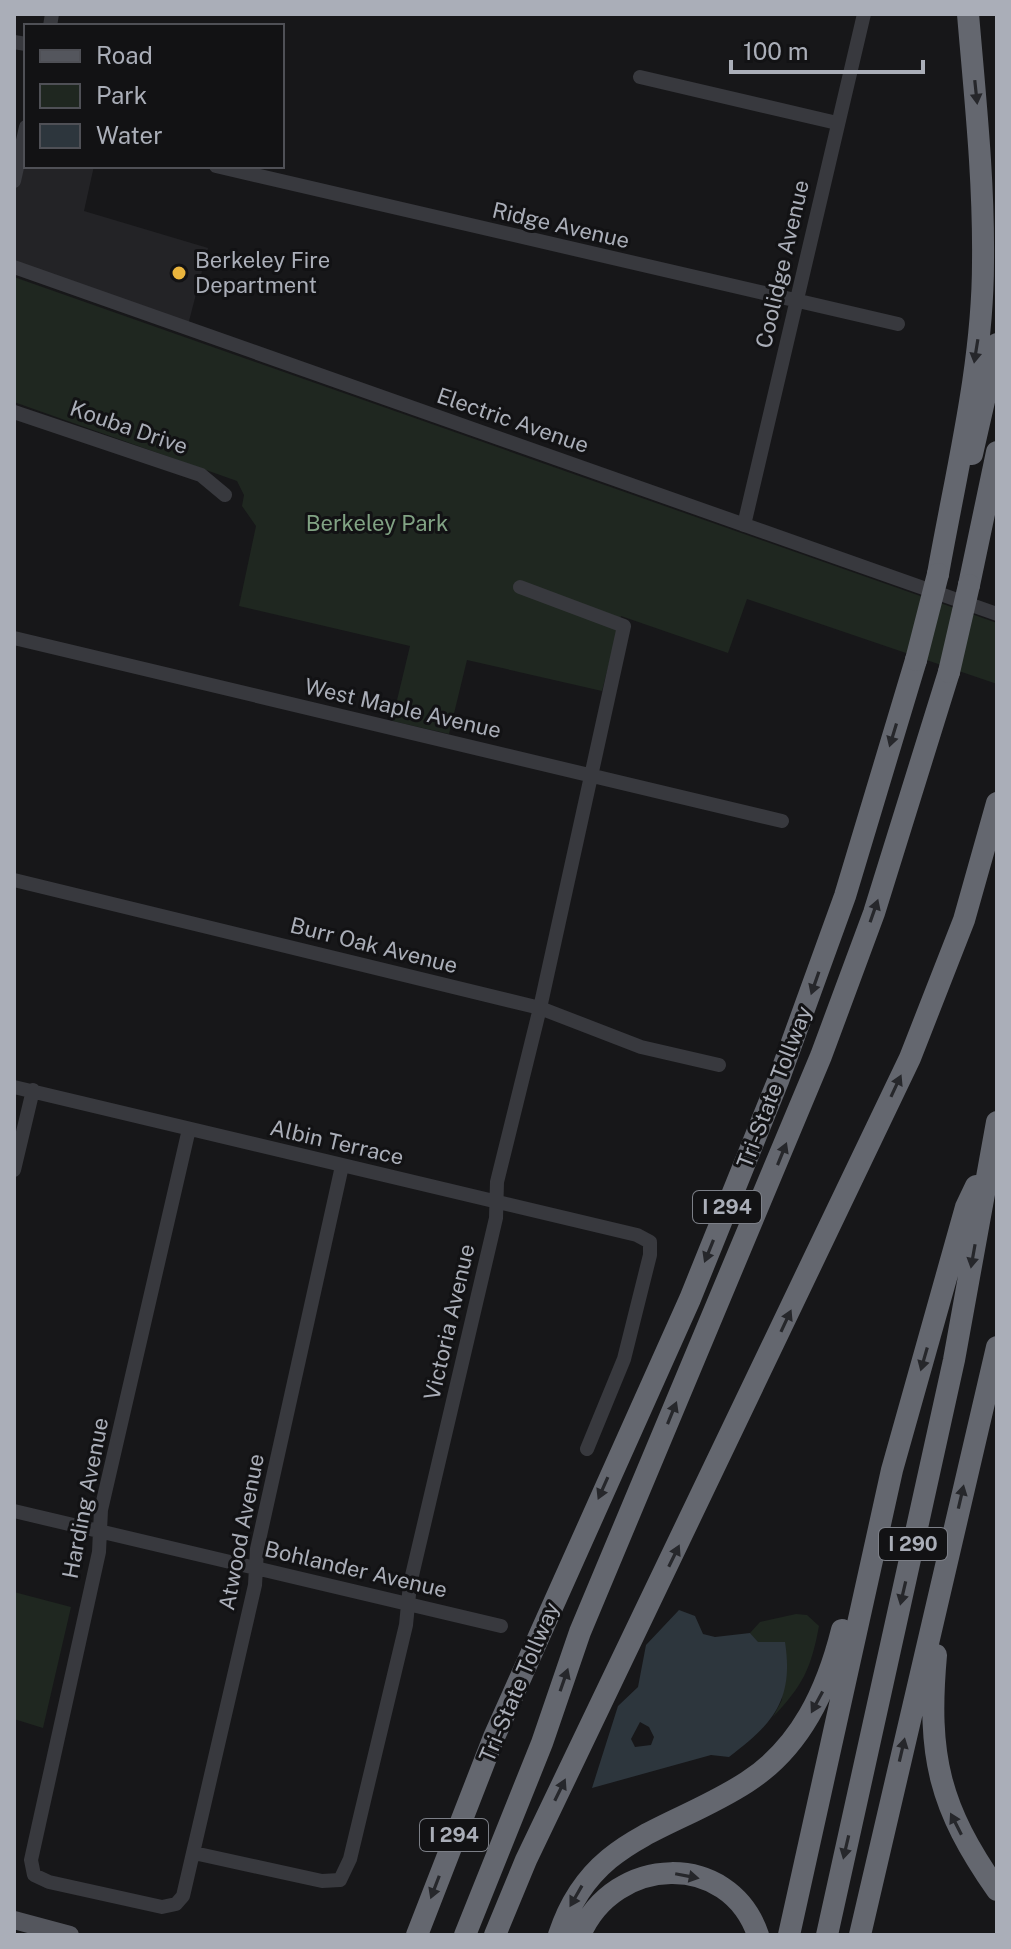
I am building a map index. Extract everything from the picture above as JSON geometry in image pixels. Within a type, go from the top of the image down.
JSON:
[{"type":"highway","points":[[938,574],[979,334],[984,264],[978,113],[968,14]]},
{"type":"highway","name":"Tri-State Tollway","points":[[417,1935],[494,1737],[690,1299],[783,1068],[845,896],[916,660],[984,411],[997,344]]},
{"type":"highway","name":"Tri-State Tollway","points":[[465,1935],[542,1743],[580,1632],[821,1056],[883,884],[949,672],[997,452]]},
{"type":"highway","points":[[495,1935],[526,1860],[910,1058],[964,920],[997,803]]},
{"type":"highway","name":"I 290","points":[[827,1935],[954,1360],[997,1122]]},
{"type":"highway","points":[[789,1935],[892,1470],[966,1207],[991,1152]]},
{"type":"highway","name":"I 290","points":[[860,1935],[997,1347]]},
{"type":"highway","points":[[559,1935],[571,1903],[599,1864],[623,1846],[749,1781],[802,1728],[826,1684],[875,1496],[892,1470]]},
{"type":"highway","points":[[950,1545],[933,1681],[934,1757],[952,1816],[997,1890]]},
{"type":"highway","points":[[580,1935],[598,1905],[633,1879],[683,1873],[725,1888],[741,1901],[758,1935]]},
{"type":"main road","points":[[14,1920],[70,1935]]},
{"type":"main road","points":[[50,1929],[80,1935]]},
{"type":"street","name":"Coolidge Avenue","points":[[744,525],[864,14]]},
{"type":"street","points":[[640,77],[837,123]]},
{"type":"street","points":[[14,181],[24,136]]},
{"type":"street","name":"Ridge Avenue","points":[[224,168],[796,304],[898,324]]},
{"type":"street","name":"Electric Avenue","points":[[14,267],[997,614]]},
{"type":"street","name":"Kouba Drive","points":[[14,412],[201,475],[225,495]]},
{"type":"street","name":"Victoria Avenue","points":[[194,1853],[322,1881],[340,1880],[350,1859],[496,1218],[494,1202],[624,626],[520,587]]},
{"type":"street","name":"West Maple Avenue","points":[[14,638],[782,821]]},
{"type":"street","name":"Burr Oak Avenue","points":[[14,880],[540,1008],[641,1047],[719,1065]]},
{"type":"street","name":"Albin Terrace","points":[[14,1087],[637,1235],[650,1242],[650,1255],[624,1359],[587,1449]]},
{"type":"street","points":[[14,1170],[33,1090]]},
{"type":"street","name":"Harding Avenue","points":[[176,1904],[162,1907],[49,1882],[34,1875],[31,1860],[99,1552],[99,1530],[189,1129]]},
{"type":"street","name":"Atwood Avenue","points":[[176,1904],[183,1896],[194,1853],[255,1585],[255,1568],[342,1166]]},
{"type":"street","name":"Bohlander Avenue","points":[[14,1511],[501,1626]]},
{"type":"shaded area","points":[[24,146],[24,168],[94,168],[84,211],[208,248],[188,325],[14,264],[14,193]]},
{"type":"green space","name":"Berkeley Park","points":[[14,277],[997,623],[997,684],[747,599],[728,653],[621,616],[602,691],[467,660],[449,734],[392,721],[410,646],[239,606],[256,526],[242,506],[244,495],[237,481],[14,402]]},
{"type":"green space","points":[[14,1592],[71,1607],[43,1728],[14,1719]]},
{"type":"green space","points":[[796,1614],[807,1615],[819,1626],[816,1641],[804,1676],[773,1717],[782,1700],[784,1642],[757,1642],[750,1633],[760,1622]]},
{"type":"water","points":[[679,1610],[695,1616],[703,1634],[715,1637],[750,1633],[758,1642],[785,1642],[787,1662],[783,1695],[777,1709],[758,1733],[729,1757],[711,1755],[592,1788],[618,1706],[638,1687],[646,1645]],"holes":[[[640,1722],[649,1727],[654,1737],[651,1745],[635,1747],[631,1739]]]},
{"type":"place","name":"Berkeley Fire Department","points":[[179,273]]}]
